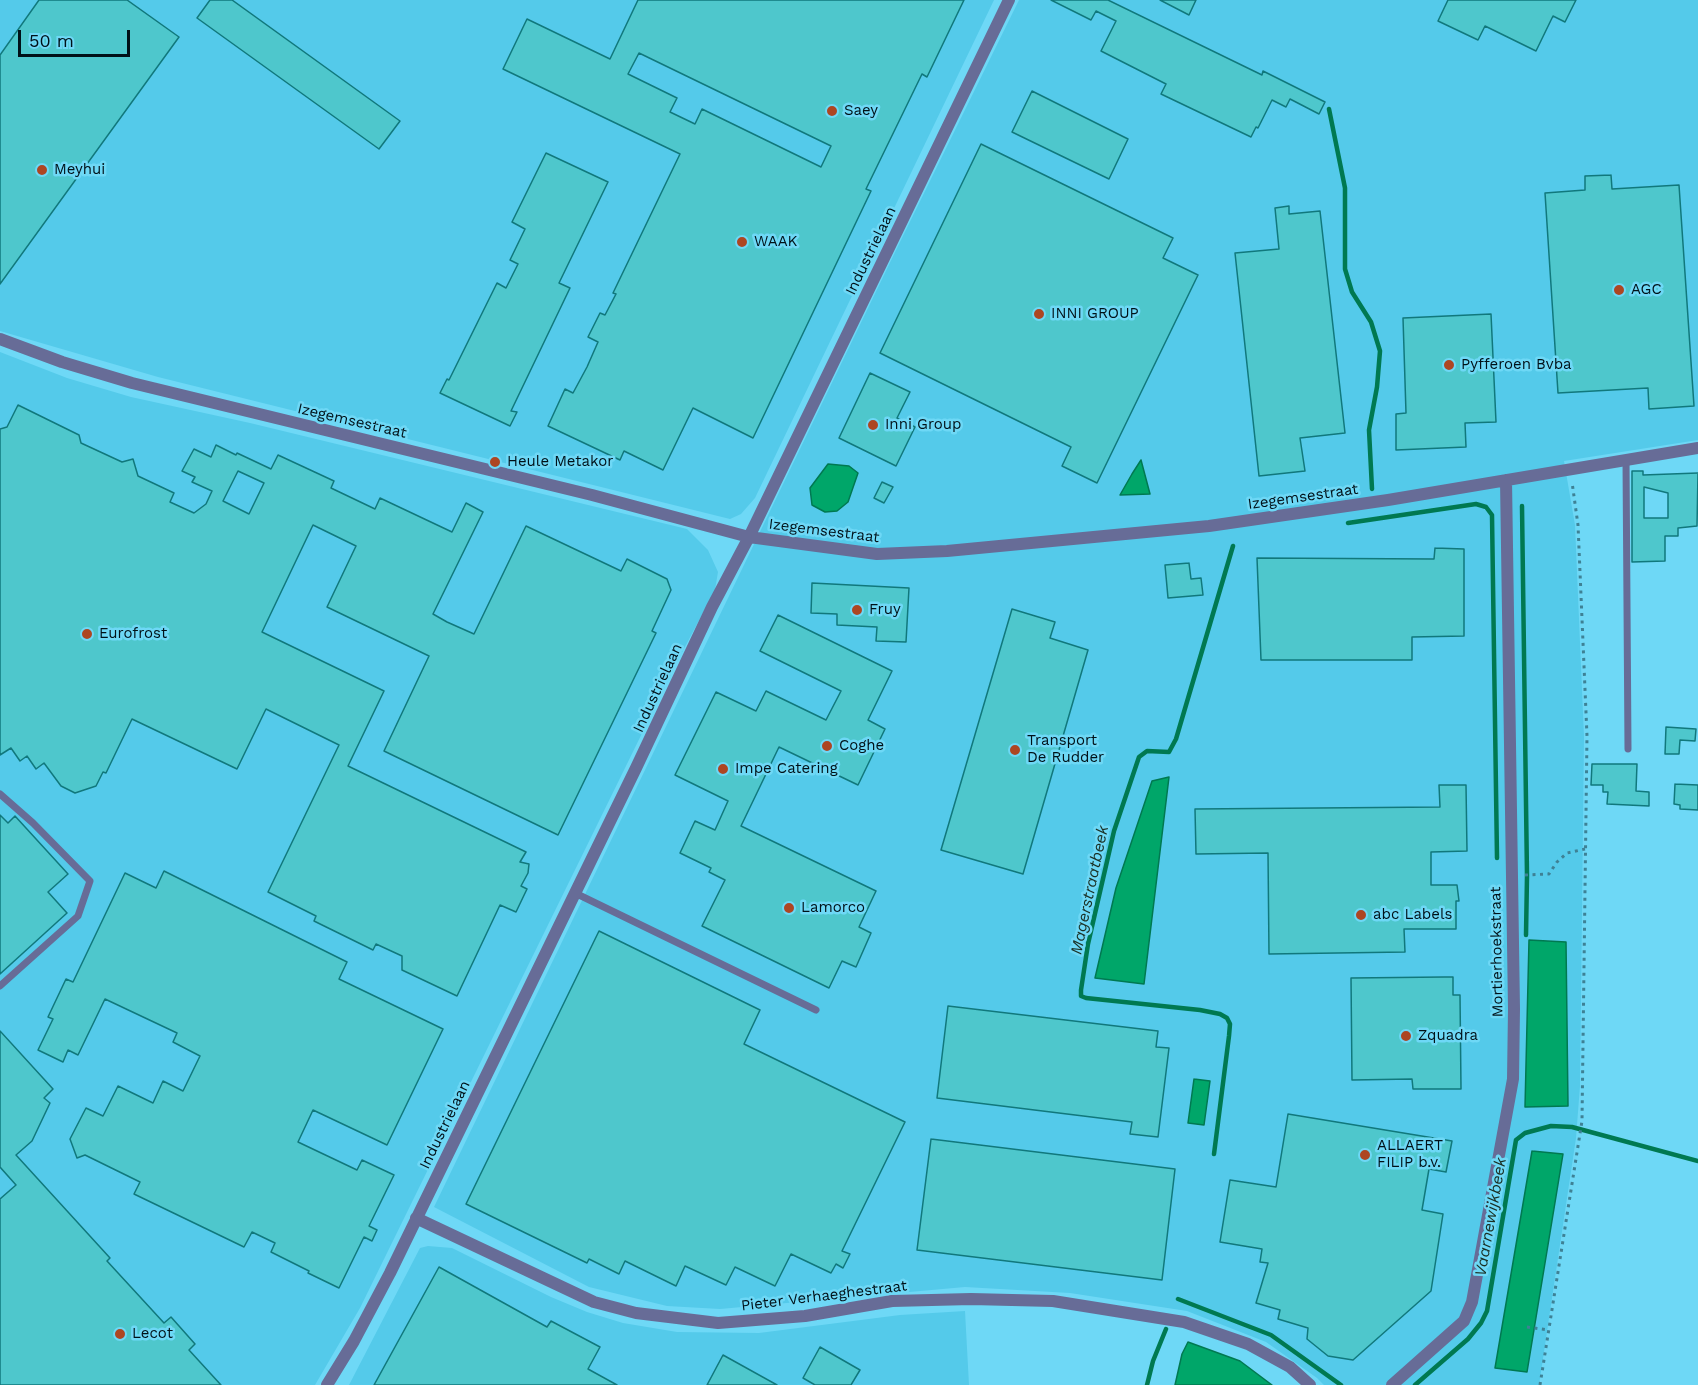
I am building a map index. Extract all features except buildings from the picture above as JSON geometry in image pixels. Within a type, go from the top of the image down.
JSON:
[{"type":"street","name":"Industrielaan","points":[[327,1385],[354,1341],[417,1218],[712,607],[750,537],[1009,0]]},
{"type":"street","name":"Izegemsestraat","points":[[0,339],[62,362],[132,383],[592,495],[750,537],[877,554],[947,551],[1209,526],[1388,500],[1698,448]]},
{"type":"street","name":"Mortierhoekstraat","points":[[1392,1385],[1464,1321],[1472,1302],[1513,1079],[1514,1009],[1506,480]]},
{"type":"street","name":"Pieter Verhaeghestraat","points":[[417,1218],[594,1302],[636,1313],[718,1323],[805,1316],[892,1301],[971,1299],[1053,1301],[1184,1322],[1248,1344],[1290,1367],[1310,1385]]},
{"type":"lane","points":[[1626,460],[1628,749]]},
{"type":"lane","points":[[0,794],[33,823],[90,881],[78,916],[0,986]]},
{"type":"lane","points":[[575,893],[816,1010]]},
{"type":"path","points":[[1540,1385],[1582,1121],[1587,736],[1578,525],[1570,469]]},
{"type":"path","points":[[1523,875],[1549,874],[1567,853],[1585,849]]},
{"type":"path","points":[[1527,1327],[1549,1330]]},
{"type":"shaded area","points":[[0,0],[994,0],[755,498],[741,514],[730,519],[158,377],[0,331]]},
{"type":"shaded area","points":[[1019,0],[1698,0],[1698,440],[1564,461],[1575,525],[1584,737],[1580,1086],[1576,1138],[1539,1385],[1324,1385],[1266,1342],[1187,1311],[1070,1293],[965,1287],[720,1309],[667,1306],[589,1287],[434,1207]]},
{"type":"shaded area","points":[[0,352],[67,378],[131,397],[250,423],[687,529],[708,550],[718,572],[715,590],[677,662],[360,1308],[315,1385],[0,1385]]},
{"type":"shaded area","points":[[1141,460],[1150,494],[1120,495],[1132,474]]},
{"type":"shaded area","points":[[828,464],[849,466],[858,473],[848,502],[837,511],[825,512],[812,505],[810,488]]},
{"type":"shaded area","points":[[1169,777],[1144,984],[1095,978],[1116,888],[1152,781]]},
{"type":"shaded area","points":[[1529,940],[1566,942],[1568,1106],[1525,1107]]},
{"type":"shaded area","points":[[1194,1079],[1210,1081],[1204,1125],[1188,1123]]},
{"type":"shaded area","points":[[1532,1151],[1563,1154],[1527,1372],[1495,1368]]},
{"type":"shaded area","points":[[428,1246],[452,1248],[551,1297],[587,1312],[623,1323],[677,1332],[759,1333],[900,1315],[965,1311],[969,1385],[349,1385],[420,1248]]},
{"type":"shaded area","points":[[1188,1342],[1240,1361],[1272,1385],[1175,1385],[1182,1354]]},
{"type":"waterway","name":"Magerstraatbeek","points":[[1329,109],[1345,188],[1345,269],[1352,292],[1371,322],[1380,351],[1377,387],[1369,430],[1372,489]]},
{"type":"waterway","points":[[1348,523],[1476,504],[1486,507],[1492,515],[1497,858]]},
{"type":"waterway","points":[[1522,506],[1526,935]]},
{"type":"waterway","name":"Magerstraatbeek","points":[[1214,1154],[1229,1036],[1230,1024],[1227,1018],[1220,1014],[1200,1010],[1086,998],[1081,996],[1081,990],[1088,944],[1114,831],[1139,757],[1147,751],[1169,752],[1176,739],[1233,546]]},
{"type":"waterway","name":"Vaarnewijkbeek","points":[[1415,1385],[1468,1339],[1487,1311],[1516,1140],[1525,1133],[1551,1126],[1572,1127],[1698,1161]]},
{"type":"waterway","name":"Vaarnewijkbeek","points":[[1178,1299],[1271,1335],[1341,1385]]},
{"type":"waterway","name":"Vaarnewijkbeek","points":[[1147,1385],[1153,1361],[1166,1329]]},
{"type":"place","name":"Saey","points":[[832,111]]},
{"type":"place","name":"Meyhui","points":[[42,170]]},
{"type":"place","name":"WAAK","points":[[742,242]]},
{"type":"place","name":"AGC","points":[[1619,290]]},
{"type":"place","name":"INNI GROUP","points":[[1039,314]]},
{"type":"place","name":"Pyfferoen Bvba","points":[[1449,365]]},
{"type":"place","name":"Inni Group","points":[[873,425]]},
{"type":"place","name":"Heule Metakor","points":[[495,462]]},
{"type":"place","name":"Fruy","points":[[857,610]]},
{"type":"place","name":"Eurofrost","points":[[87,634]]},
{"type":"place","name":"Coghe","points":[[827,746]]},
{"type":"place","name":"Transport De Rudder","points":[[1015,750]]},
{"type":"place","name":"Impe Catering","points":[[723,769]]},
{"type":"place","name":"Lamorco","points":[[789,908]]},
{"type":"place","name":"abc Labels","points":[[1361,915]]},
{"type":"place","name":"Zquadra","points":[[1406,1036]]},
{"type":"place","name":"ALLAERT FILIP b.v.","points":[[1365,1155]]},
{"type":"place","name":"Lecot","points":[[120,1334]]}]
